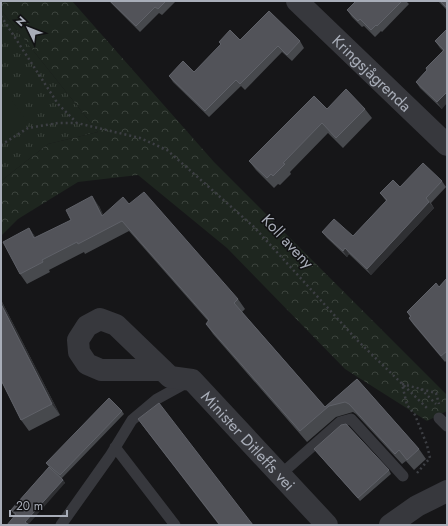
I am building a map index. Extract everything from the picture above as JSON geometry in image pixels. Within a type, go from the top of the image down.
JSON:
[{"type":"street","name":"Kringsjågrenda","points":[[297,1],[447,145]]},
{"type":"street","name":"Minister Ditleffs vei","points":[[163,370],[170,377],[192,380],[327,525]]},
{"type":"street","points":[[390,525],[417,506],[447,491]]},
{"type":"lane","points":[[61,525],[110,456],[132,420],[157,399],[192,380]]},
{"type":"lane","points":[[438,418],[447,426]]},
{"type":"lane","points":[[280,475],[340,422],[350,419],[408,476]]},
{"type":"lane","points":[[115,447],[175,525]]},
{"type":"path","points":[[1,16],[58,104],[77,122]]},
{"type":"path","points":[[1,144],[28,128],[58,123],[77,122]]},
{"type":"path","name":"Koll aveny","points":[[77,122],[140,138],[167,150],[254,227],[357,340],[438,418]]},
{"type":"path","points":[[408,476],[430,458],[427,445],[415,415],[407,406],[402,384],[420,388],[436,393],[439,407],[420,388]]},
{"type":"green space","points":[[1,1],[72,1],[214,162],[447,395],[447,411],[427,421],[345,369],[227,248],[138,175],[78,182],[18,219],[1,236],[1,181],[48,144],[98,132],[1,10]]},
{"type":"green space","points":[[1,10],[98,132],[48,144],[1,181]]},
{"type":"green space","points":[[1,86],[29,124],[1,145]]},
{"type":"building","points":[[110,1],[166,1],[158,9],[155,7],[136,26]]},
{"type":"building","points":[[356,1],[402,1],[371,30],[360,19],[358,21],[347,10]]},
{"type":"building","points":[[440,1],[447,1],[447,8]]},
{"type":"building","points":[[269,11],[300,41],[287,55],[278,46],[240,84],[236,80],[205,111],[169,76],[183,61],[194,72],[221,44],[219,42],[230,30],[240,40]]},
{"type":"building","points":[[447,29],[447,92],[437,102],[416,82],[427,70],[426,68],[444,50],[435,41]]},
{"type":"building","points":[[346,89],[365,109],[336,138],[322,123],[283,163],[285,164],[273,176],[271,174],[267,178],[249,161],[314,96],[327,109]]},
{"type":"building","points":[[423,163],[442,181],[426,198],[429,202],[367,269],[345,248],[343,251],[322,232],[334,219],[353,236],[387,200],[380,193],[393,180],[400,187]]},
{"type":"building","points":[[144,192],[238,299],[234,303],[325,407],[357,379],[419,449],[407,460],[399,450],[395,454],[349,404],[345,402],[329,406],[300,431],[206,324],[209,320],[122,221],[78,244],[77,242],[42,260],[43,262],[20,274],[3,242],[29,228],[34,238],[71,220],[66,210],[92,196],[102,216],[123,197],[129,204]]},
{"type":"building","points":[[447,278],[447,351],[441,356],[409,318],[411,316],[407,312],[436,283],[439,287]]},
{"type":"building","points":[[1,304],[52,404],[21,420],[1,380]]},
{"type":"building","points":[[109,398],[122,411],[60,475],[46,463]]},
{"type":"building","points":[[159,403],[253,525],[220,525],[138,419]]},
{"type":"building","points":[[346,424],[389,470],[358,498],[314,449],[341,425]]},
{"type":"building","points":[[49,467],[63,480],[25,522],[29,525],[7,525],[16,514],[11,510]]}]
